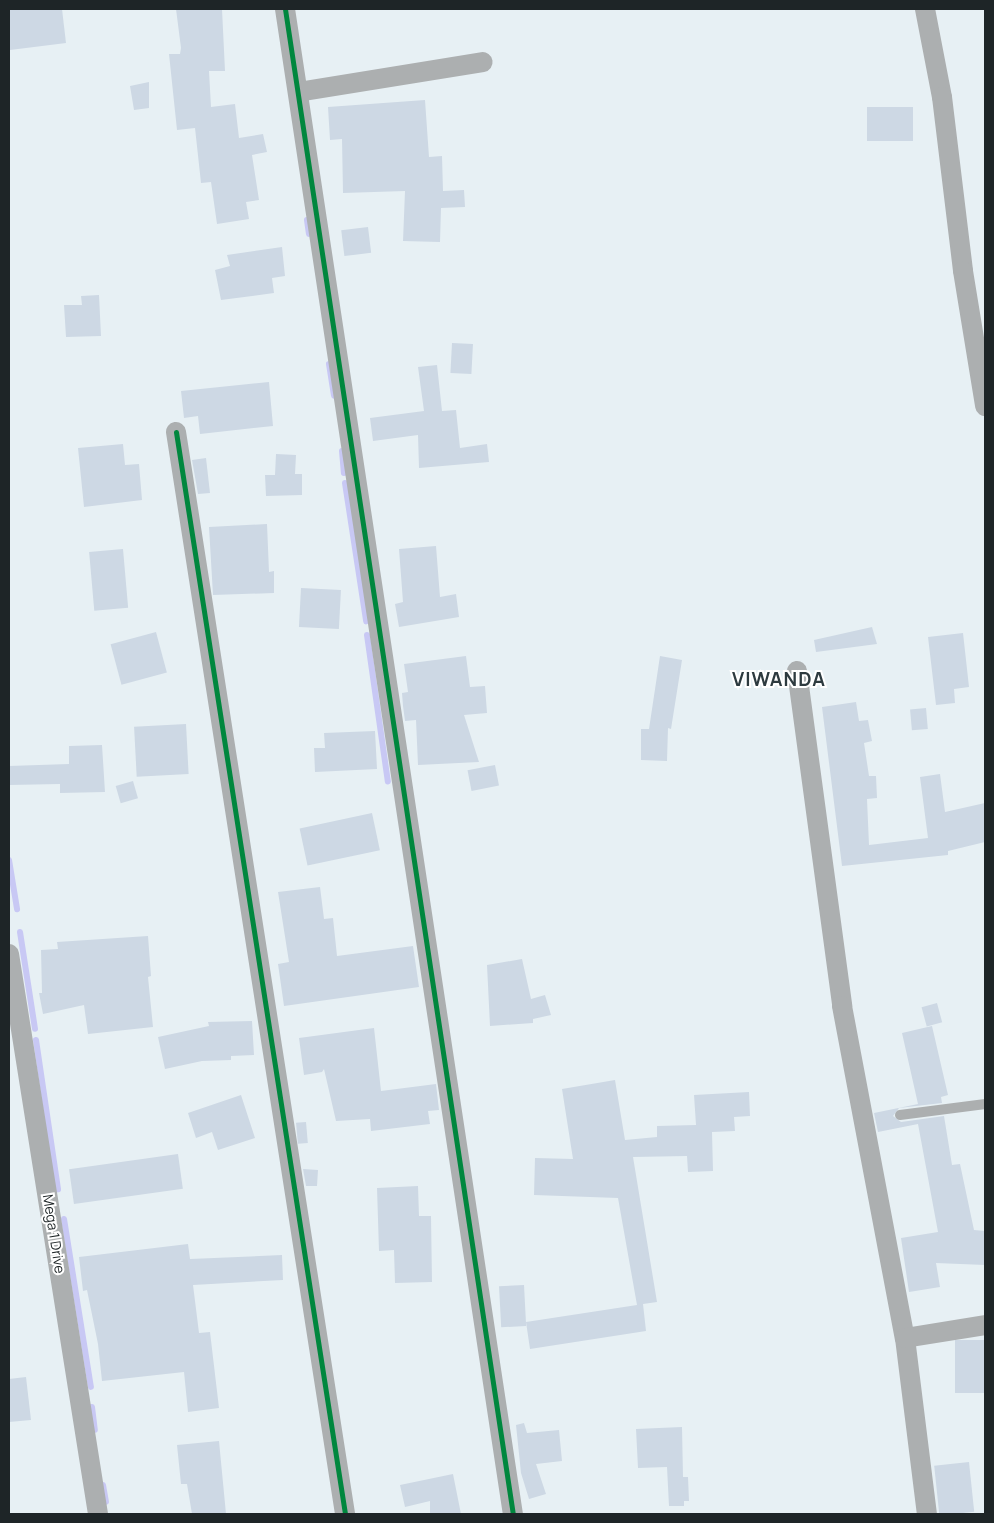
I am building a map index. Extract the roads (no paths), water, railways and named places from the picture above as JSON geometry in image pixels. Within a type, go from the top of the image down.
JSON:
[{"type":"street","points":[[285,9],[513,1514]]},
{"type":"street","points":[[926,9],[942,97],[963,271],[985,406]]},
{"type":"street","points":[[298,92],[483,62]]},
{"type":"street","points":[[176,432],[345,1514]]},
{"type":"street","points":[[797,671],[842,1006],[905,1338],[927,1514]]},
{"type":"street","name":"Mega 1 Drive","points":[[9,954],[98,1514]]},
{"type":"street","points":[[905,1338],[985,1325]]},
{"type":"lane","points":[[900,1116],[985,1104]]},
{"type":"waterway","points":[[307,220],[309,234]]},
{"type":"waterway","points":[[329,364],[334,396]]},
{"type":"waterway","points":[[342,451],[344,473]]},
{"type":"waterway","points":[[345,483],[366,621]]},
{"type":"waterway","points":[[367,635],[388,782]]},
{"type":"waterway","points":[[9,860],[17,909]]},
{"type":"waterway","points":[[20,932],[35,1029]]},
{"type":"waterway","points":[[36,1040],[58,1189]]},
{"type":"waterway","points":[[64,1219],[91,1387]]},
{"type":"waterway","points":[[92,1407],[95,1430]]},
{"type":"waterway","points":[[103,1485],[106,1502]]},
{"type":"district","name":"VIWANDA","points":[[779,680]]}]
